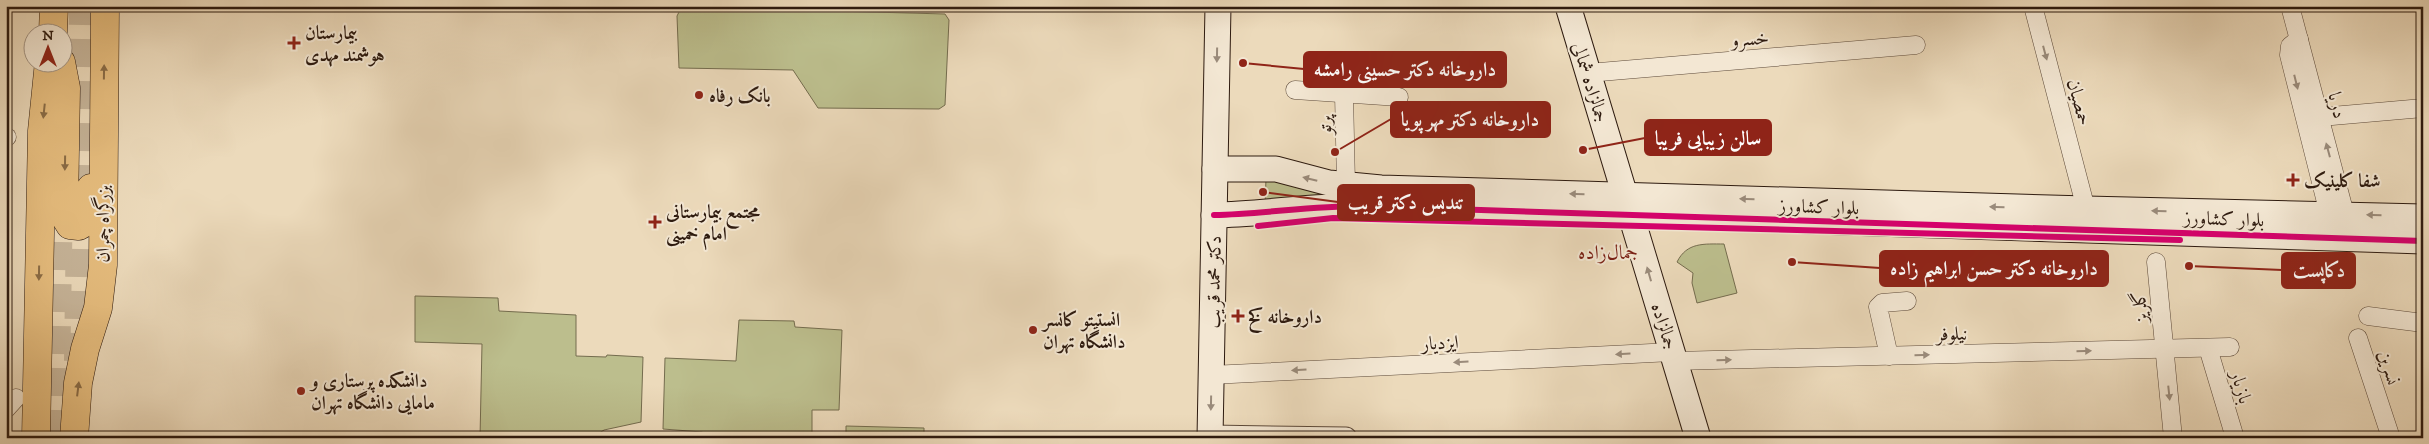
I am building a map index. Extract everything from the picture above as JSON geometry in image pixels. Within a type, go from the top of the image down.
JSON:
[{"type":"highway","name":"بزرگراه چمران","points":[[74,438],[81,369],[98,308],[101,289],[105,6]]},
{"type":"highway","points":[[36,438],[42,131],[48,72]]},
{"type":"highway","points":[[63,72],[66,88],[64,209],[67,221],[74,226],[84,224],[88,215],[91,173],[103,114]]},
{"type":"main road","name":"دکتر محمد قریب","points":[[1210,437],[1218,6]]},
{"type":"main road","name":"جمالزاده شمالی","points":[[1568,6],[1629,205]]},
{"type":"main road","name":"بلوار کشاورز","points":[[1215,170],[1276,170],[1318,181],[1346,185],[1470,192],[1629,205],[2423,241]]},
{"type":"main road","name":"بلوار کشاورز","points":[[1214,215],[1258,214],[1326,206],[1629,205],[2086,210],[2423,217]]},
{"type":"main road","name":"جمالزاده","points":[[1629,205],[1698,438]]},
{"type":"street","name":"حمصیان","points":[[2033,6],[2086,210]]},
{"type":"street","name":"دریا","points":[[2290,6],[2299,39],[2312,118],[2337,214]]},
{"type":"street","name":"خسرو","points":[[1588,73],[1916,45]]},
{"type":"street","name":"پرتو","points":[[1295,90],[1399,97]]},
{"type":"street","name":"پرتو","points":[[1344,94],[1346,185]]},
{"type":"street","points":[[2312,118],[2423,108]]},
{"type":"street","name":"گلریز","points":[[2156,262],[2173,438]]},
{"type":"street","points":[[1889,356],[1878,307],[1882,303],[1907,301]]},
{"type":"street","points":[[2368,316],[2423,323]]},
{"type":"street","name":"نسرین","points":[[2358,338],[2391,438]]},
{"type":"street","name":"نیلوفر","points":[[1674,356],[1889,356],[2230,347]]},
{"type":"street","name":"بازیار","points":[[2208,348],[2235,438]]},
{"type":"street","name":"ایزدیار","points":[[1211,375],[1674,356]]},
{"type":"street","points":[[1210,437],[1346,438]]},
{"type":"green space","points":[[688,7],[945,14],[949,20],[945,105],[939,109],[818,108],[793,70],[679,68],[677,16],[680,10]]},
{"type":"green space","points":[[1266,179],[1330,196],[1265,204]]},
{"type":"green space","points":[[1703,244],[1724,244],[1737,293],[1697,303],[1692,283],[1693,273],[1677,262],[1681,255],[1691,248]]},
{"type":"green space","points":[[415,296],[498,298],[499,311],[576,315],[576,356],[643,357],[641,422],[604,430],[592,438],[480,438],[482,344],[415,342]]},
{"type":"green space","points":[[739,320],[794,321],[795,327],[842,330],[839,410],[812,410],[812,438],[712,438],[702,432],[663,429],[665,358],[736,361]]},
{"type":"green space","points":[[846,426],[924,428],[924,434],[933,435],[932,438],[846,438]]},
{"type":"tunnel","points":[[78,361],[83,6]]},
{"type":"tunnel","points":[[55,438],[59,196]]},
{"type":"cycle path","points":[[1214,215],[1360,206],[2423,241]]},
{"type":"cycle path","points":[[1258,226],[1333,218],[2180,240]]},
{"type":"place","name":"بیمارستان هوشمند مهدی","points":[[294,43]]},
{"type":"place","name":"داروخانه دکتر حسینی رامشه","points":[[1243,63]]},
{"type":"place","name":"بانک رفاه","points":[[699,95]]},
{"type":"place","name":"سالن زیبایی فریبا","points":[[1583,150]]},
{"type":"place","name":"داروخانه دکتر مهر پویا","points":[[1335,152]]},
{"type":"place","name":"شفا کلینیک","points":[[2293,180]]},
{"type":"place","name":"تندیس دکتر قریب","points":[[1263,192]]},
{"type":"place","name":"مجتمع بیمارستانی امام خمینی","points":[[655,222]]},
{"type":"place","name":"داروخانه دکتر حسن ابراهیم زاده","points":[[1792,262]]},
{"type":"place","name":"دکاپست","points":[[2189,266]]},
{"type":"place","name":"داروخانه کخ","points":[[1238,316]]},
{"type":"place","name":"انستیتو کانسر دانشگاه تهران","points":[[1033,330]]},
{"type":"place","name":"دانشکده پرستاری و مامایی دانشگاه تهران","points":[[301,391]]},
{"type":"district","name":"جمال‌زاده","points":[[1608,252]]}]
